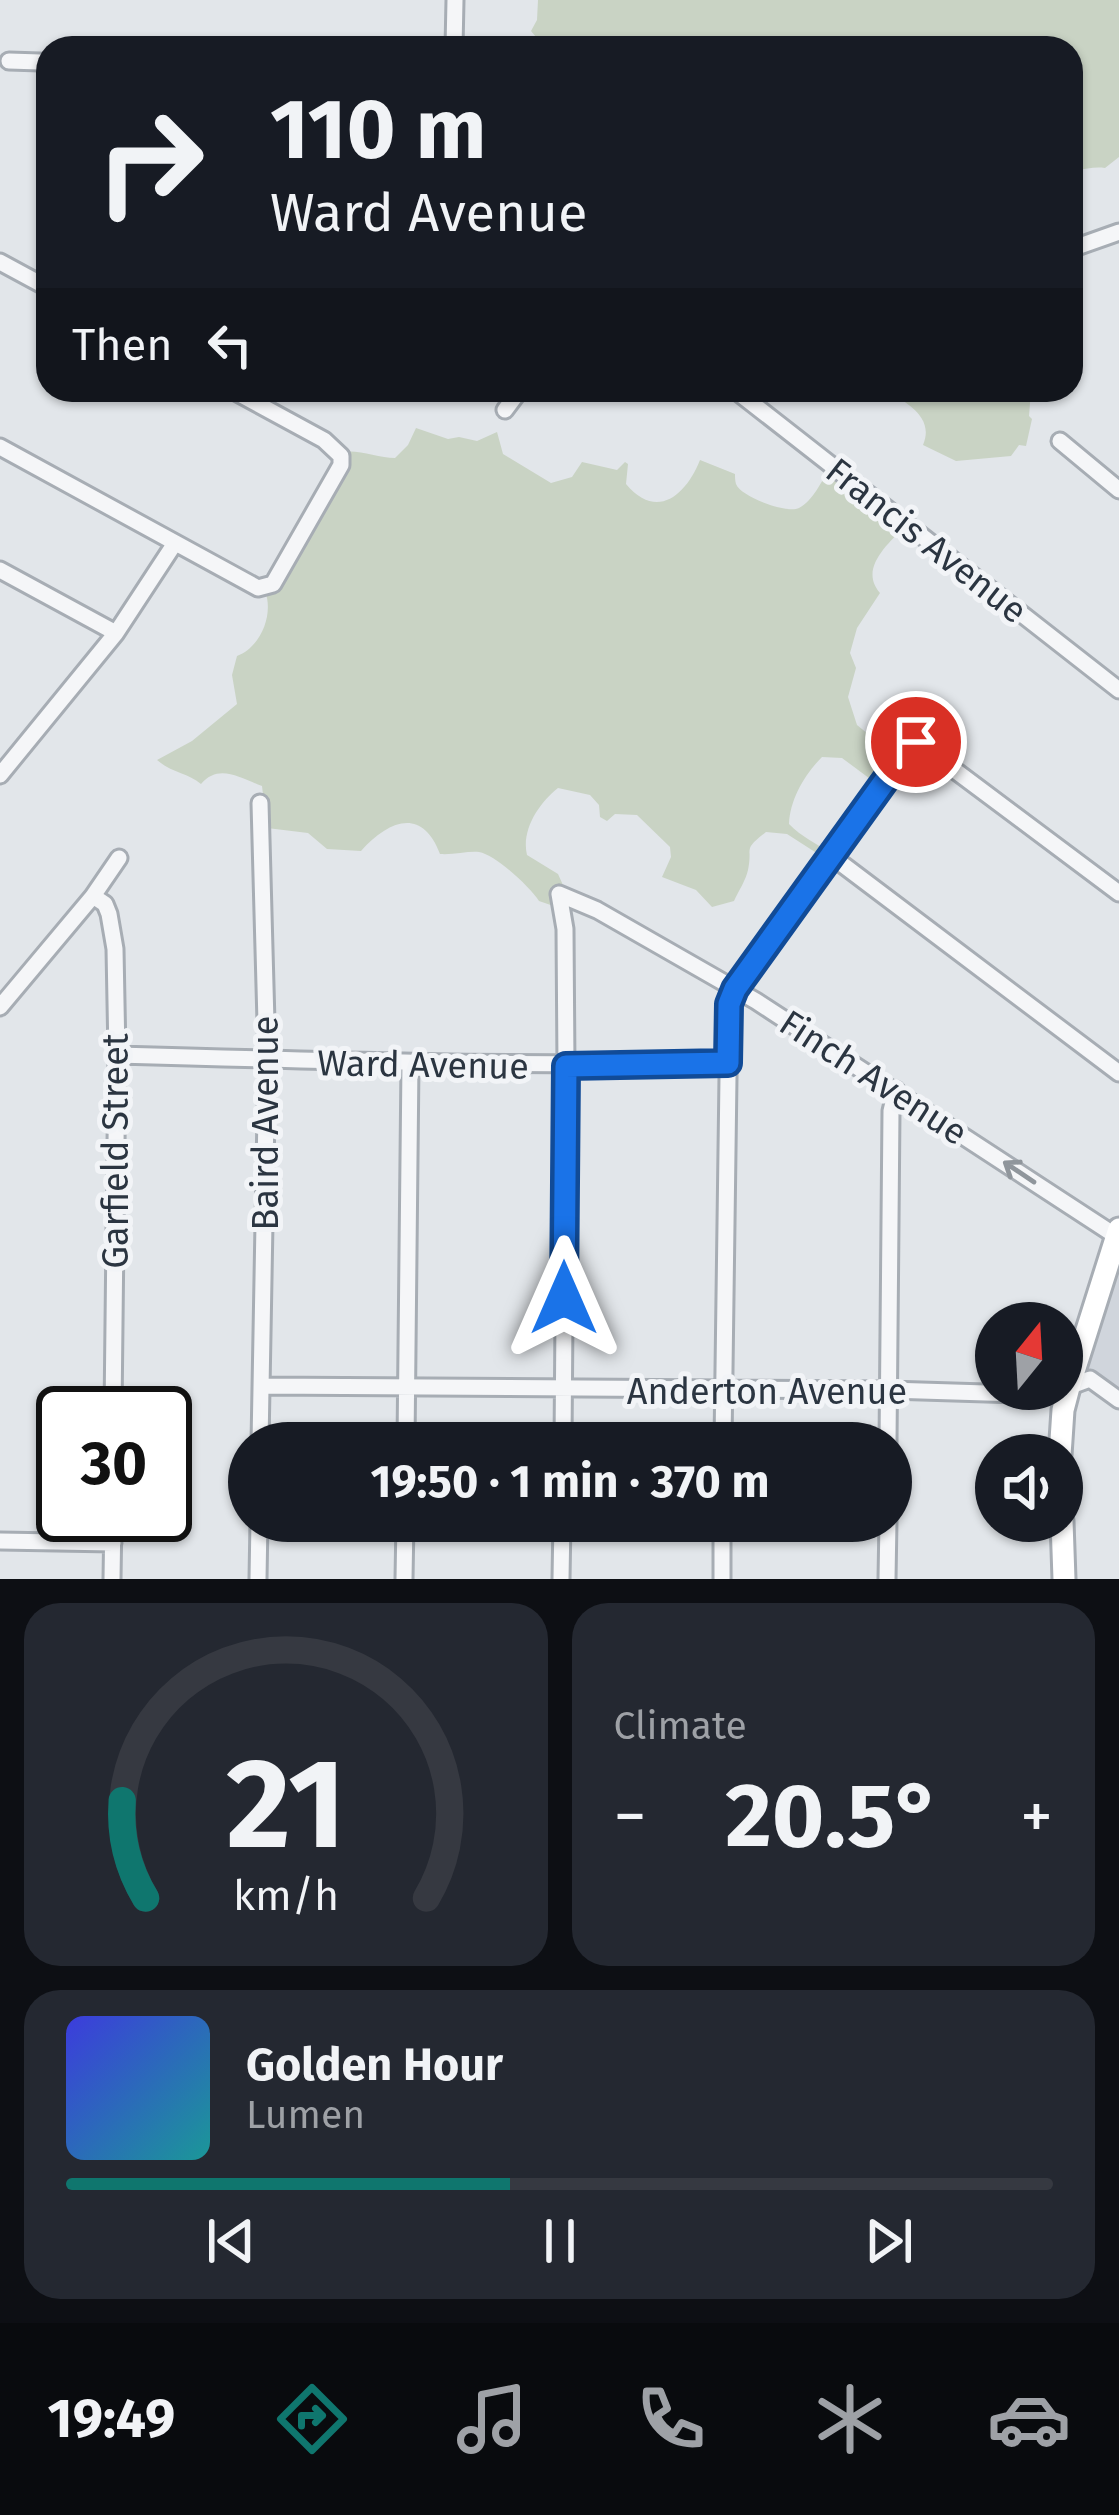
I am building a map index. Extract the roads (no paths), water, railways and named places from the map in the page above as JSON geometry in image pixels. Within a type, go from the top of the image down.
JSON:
[{"type":"main road","points":[[1083,1343],[1118,1234]]},
{"type":"main road","points":[[1063,1542],[1064,1579]]},
{"type":"street","points":[[454,36],[455,0]]},
{"type":"street","points":[[9,61],[36,62]]},
{"type":"street","points":[[1083,245],[1119,232]]},
{"type":"street","points":[[0,262],[36,282]]},
{"type":"street","points":[[0,447],[259,588],[267,588],[341,464],[341,456],[324,440],[269,402]]},
{"type":"street","points":[[505,410],[511,402]]},
{"type":"street","name":"Francis Avenue","points":[[749,402],[1119,690]]},
{"type":"street","points":[[1060,441],[1119,490]]},
{"type":"street","points":[[0,775],[7,756],[116,633],[175,543]]},
{"type":"street","points":[[0,569],[116,633]]},
{"type":"street","points":[[723,1422],[729,1004],[735,989],[910,746],[916,742],[1119,892]]},
{"type":"street","name":"Baird Avenue","points":[[260,803],[267,1059],[261,1422]]},
{"type":"street","points":[[830,855],[1119,1072]]},
{"type":"street","points":[[0,1006],[118,858]]},
{"type":"street","name":"Finch Avenue","points":[[566,1066],[565,929],[559,893],[735,989],[1118,1234]]},
{"type":"street","name":"Garfield Street","points":[[92,896],[105,904],[113,926],[117,1054],[113,1386]]},
{"type":"street","name":"Ward Avenue","points":[[117,1054],[566,1066],[728,1063]]},
{"type":"street","points":[[406,1422],[410,1063]]},
{"type":"street","points":[[563,1422],[566,1066]]},
{"type":"street","points":[[888,1422],[891,1111],[896,1090]]},
{"type":"street","name":"Anderton Avenue","points":[[1083,1382],[1090,1379],[1119,1400]]},
{"type":"street","name":"Anderton Avenue","points":[[262,1386],[975,1393]]},
{"type":"street","points":[[0,1540],[113,1543],[112,1579]]},
{"type":"street","points":[[258,1579],[259,1542]]},
{"type":"street","points":[[404,1579],[405,1542]]},
{"type":"street","points":[[561,1579],[562,1542]]},
{"type":"street","points":[[722,1542],[722,1579]]},
{"type":"street","points":[[887,1579],[888,1542]]}]
